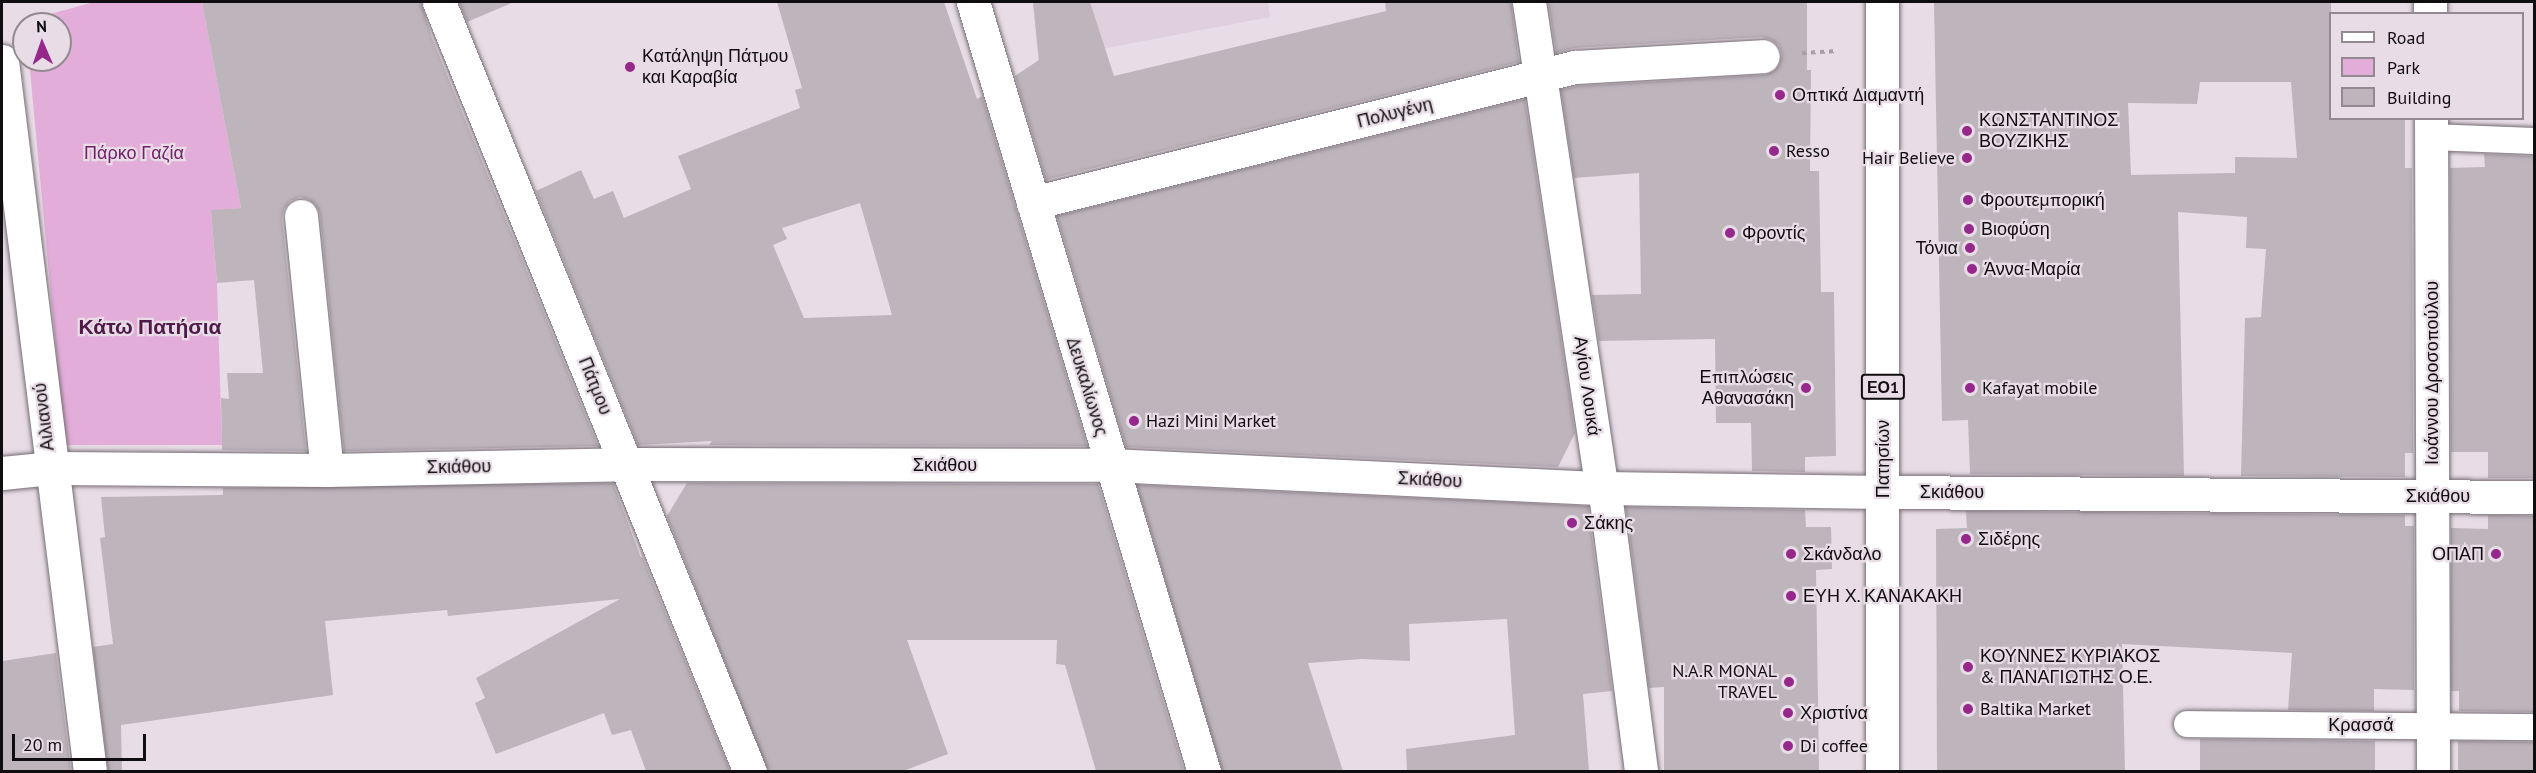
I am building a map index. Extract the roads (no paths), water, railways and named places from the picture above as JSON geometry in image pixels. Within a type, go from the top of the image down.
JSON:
[{"type":"street","name":"Πάτμου","points":[[439,2],[750,771]]},
{"type":"street","name":"Δευκαλίωνος","points":[[973,2],[1110,465],[1204,771]]},
{"type":"street","name":"Αγίου Λουκά","points":[[1529,2],[1542,76],[1602,488],[1606,501],[1641,771]]},
{"type":"street","name":"Πατησίων","points":[[1882,2],[1882,771]]},
{"type":"street","name":"Πολυγένη","points":[[1032,203],[1575,67],[1763,56]]},
{"type":"street","name":"Αιλιανού","points":[[2,61],[90,771]]},
{"type":"street","name":"Ιωάννου Δροσοπούλου","points":[[2431,128],[2433,771]]},
{"type":"street","points":[[301,216],[327,470]]},
{"type":"street","name":"Σκιάθου","points":[[2,473],[51,468],[327,470],[627,464],[1110,465],[1602,488],[2535,497]]},
{"type":"lane","points":[[2431,128],[2535,141]]},
{"type":"lane","name":"Κρασσά","points":[[2187,724],[2535,727]]},
{"type":"place","name":"Κατάληψη Πάτμου και Καραβία","points":[[630,67]]},
{"type":"place","name":"Οπτικά Διαμαντή","points":[[1780,95]]},
{"type":"place","name":"ΚΩΝΣΤΑΝΤΙΝΟΣ ΒΟΥΖΙΚΗΣ","points":[[1967,131]]},
{"type":"place","name":"Resso","points":[[1774,151]]},
{"type":"place","name":"Hair Believe","points":[[1967,158]]},
{"type":"place","name":"Φρουτεμπορική","points":[[1968,200]]},
{"type":"place","name":"Βιοφύση","points":[[1969,229]]},
{"type":"place","name":"Φροντίς","points":[[1730,233]]},
{"type":"place","name":"Τόνια","points":[[1970,248]]},
{"type":"place","name":"Άννα-Μαρία","points":[[1972,269]]},
{"type":"place","name":"Επιπλώσεις Αθανασάκη","points":[[1806,388]]},
{"type":"place","name":"Kafayat mobile","points":[[1970,388]]},
{"type":"place","name":"Hazi Mini Market","points":[[1134,421]]},
{"type":"place","name":"Σάκης","points":[[1572,523]]},
{"type":"place","name":"Σιδέρης","points":[[1966,539]]},
{"type":"place","name":"Σκάνδαλο","points":[[1791,554]]},
{"type":"place","name":"ΟΠΑΠ","points":[[2496,554]]},
{"type":"place","name":"ΕΥΗ Χ. ΚΑΝΑΚΑΚΗ","points":[[1791,596]]},
{"type":"place","name":"ΚΟΥΝΝΕΣ ΚΥΡΙΑΚΟΣ & ΠΑΝΑΓΙΩΤΗΣ Ο.Ε.","points":[[1968,667]]},
{"type":"place","name":"N.A.R MONAL TRAVEL","points":[[1789,682]]},
{"type":"place","name":"Baltika Market","points":[[1968,709]]},
{"type":"place","name":"Χριστίνα","points":[[1788,713]]},
{"type":"place","name":"Di coffee","points":[[1788,746]]},
{"type":"district","name":"Κάτω Πατήσια","points":[[150,327]]},
{"type":"park label","name":"Πάρκο Γαζία","points":[[134,153]]}]
